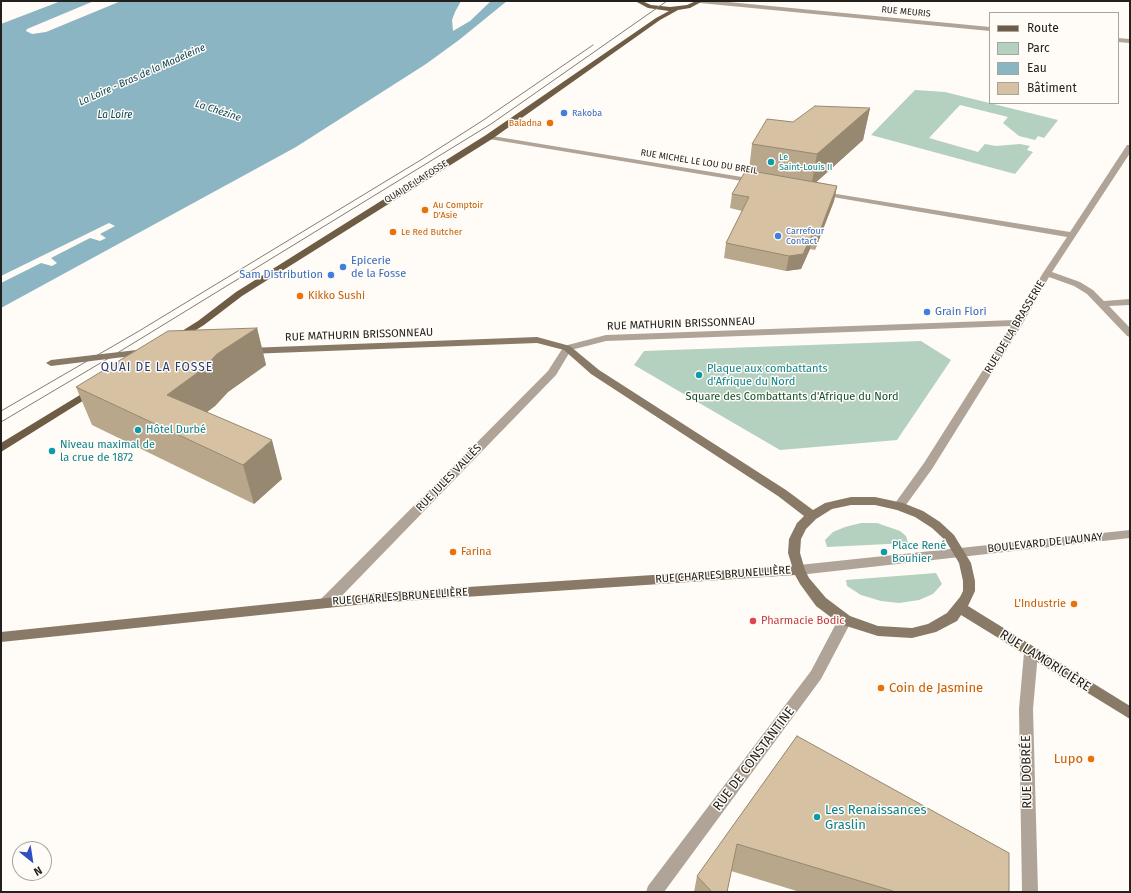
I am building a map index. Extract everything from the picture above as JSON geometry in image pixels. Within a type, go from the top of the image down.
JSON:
[{"type":"main road","points":[[638,1],[656,8],[676,9],[690,7],[700,1]]},
{"type":"main road","name":"QUAI DE LA FOSSE","points":[[170,342],[201,323],[259,282],[488,137],[658,18],[676,9]]},
{"type":"main road","name":"RUE MATHURIN BRISSONNEAU","points":[[241,352],[537,340],[567,348]]},
{"type":"main road","points":[[567,348],[595,372],[782,493],[812,516]]},
{"type":"main road","points":[[51,363],[154,351],[137,362]]},
{"type":"main road","points":[[1,448],[103,384]]},
{"type":"main road","points":[[851,501],[875,501],[900,506],[919,514],[936,525],[950,538],[960,553],[968,572],[969,582],[968,591],[960,607],[952,617],[940,624],[912,633],[878,631],[845,620],[821,602],[804,580],[799,570],[794,552],[794,539],[801,526],[812,516],[829,506],[851,501]]},
{"type":"main road","name":"RUE CHARLES BRUNELLIÈRE","points":[[1,637],[375,598],[799,570]]},
{"type":"main road","name":"RUE LAMORICIÈRE","points":[[960,607],[1031,653],[1130,713]]},
{"type":"street","name":"RUE MEURIS","points":[[700,1],[989,29]]},
{"type":"street","points":[[1119,40],[1130,41]]},
{"type":"street","name":"RUE MICHEL LE LOU DU BREIL","points":[[488,137],[761,182]]},
{"type":"street","name":"RUE DE LA BRASSERIE","points":[[900,506],[928,466],[1018,323],[1071,235],[1130,147]]},
{"type":"street","points":[[814,191],[1071,235]]},
{"type":"street","points":[[1047,273],[1077,284],[1090,292],[1130,334]]},
{"type":"street","points":[[1102,304],[1130,302]]},
{"type":"street","name":"RUE MATHURIN BRISSONNEAU","points":[[567,348],[606,338],[1018,323]]},
{"type":"street","name":"RUE JULES VALLÈS","points":[[326,603],[552,373],[567,348]]},
{"type":"street","name":"BOULEVARD DE LAUNAY","points":[[799,570],[1130,534]]},
{"type":"street","name":"RUE DE CONSTANTINE","points":[[654,892],[816,675],[845,620]]},
{"type":"street","name":"RUE DOBRÉE","points":[[1030,892],[1026,709],[1031,653]]},
{"type":"green space","points":[[915,90],[945,92],[1058,120],[1044,138],[1038,136],[1035,140],[1019,136],[1003,123],[1008,117],[960,105],[929,138],[978,152],[985,144],[996,146],[1020,144],[1030,146],[1027,150],[1033,152],[1015,174],[871,135]]},
{"type":"green space","name":"Square des Combattants d'Afrique du Nord","points":[[921,341],[951,360],[897,440],[780,450],[634,365],[644,351]]},
{"type":"green space","points":[[861,523],[877,523],[900,531],[906,536],[908,543],[827,547],[825,540],[833,532]]},
{"type":"green space","points":[[936,573],[942,584],[933,594],[919,600],[899,603],[881,601],[861,595],[847,586],[846,580]]},
{"type":"water","name":"La Loire","points":[[61,1],[461,1],[452,20],[453,31],[470,21],[491,1],[507,1],[459,40],[426,64],[296,147],[1,308],[1,24]]},
{"type":"pier","points":[[94,1],[121,1],[46,32],[32,34],[26,31],[27,29]]},
{"type":"pier","points":[[109,223],[115,226],[100,234],[106,238],[100,241],[90,238],[51,258],[57,263],[52,266],[41,263],[1,283],[1,276]]},
{"type":"building","points":[[815,106],[870,108],[817,154],[752,144],[767,119],[793,122]]},
{"type":"building","name":"Carrefour Contact","points":[[746,170],[837,186],[818,236],[812,235],[803,254],[789,256],[726,243],[749,197],[732,194]]},
{"type":"building","points":[[257,328],[217,354],[204,368],[167,395],[272,440],[243,465],[76,387],[168,331]]},
{"type":"building","name":"Les Renaissances Graslin","points":[[797,736],[1009,853],[1009,892],[893,892],[737,844],[727,892],[712,892],[697,876]]},
{"type":"tram line","points":[[1,422],[114,355],[491,124],[667,1]]},
{"type":"tram line","points":[[1,411],[139,331],[424,158],[482,121],[593,45]]},
{"type":"place","name":"Rakoba","points":[[564,113]]},
{"type":"place","name":"Baladna","points":[[550,123]]},
{"type":"place","name":"Le Saint-Louis II","points":[[771,162]]},
{"type":"place","name":"Au Comptoir D'Asie","points":[[425,210]]},
{"type":"place","name":"Le Red Butcher","points":[[393,232]]},
{"type":"place","name":"Carrefour Contact","points":[[778,236]]},
{"type":"place","name":"Epicerie de la Fosse","points":[[343,267]]},
{"type":"place","name":"Sam Distribution","points":[[331,275]]},
{"type":"place","name":"Kikko Sushi","points":[[300,296]]},
{"type":"place","name":"Grain Flori","points":[[927,312]]},
{"type":"place","name":"Plaque aux combattants d'Afrique du Nord","points":[[699,375]]},
{"type":"place","name":"Hôtel Durbé","points":[[138,430]]},
{"type":"place","name":"Niveau maximal de la crue de 1872","points":[[52,451]]},
{"type":"place","name":"Farina","points":[[453,552]]},
{"type":"place","name":"Place René Bouhier","points":[[884,552]]},
{"type":"place","name":"L'Industrie","points":[[1074,604]]},
{"type":"place","name":"Pharmacie Bodic","points":[[753,621]]},
{"type":"place","name":"Coin de Jasmine","points":[[881,688]]},
{"type":"place","name":"Lupo","points":[[1091,759]]},
{"type":"place","name":"Les Renaissances Graslin","points":[[817,817]]},
{"type":"district","name":"QUAI DE LA FOSSE","points":[[157,368]]},
{"type":"water label","name":"La Loire - Bras de la Madeleine","points":[[142,75]]},
{"type":"water label","name":"La Chézine","points":[[218,111]]}]
